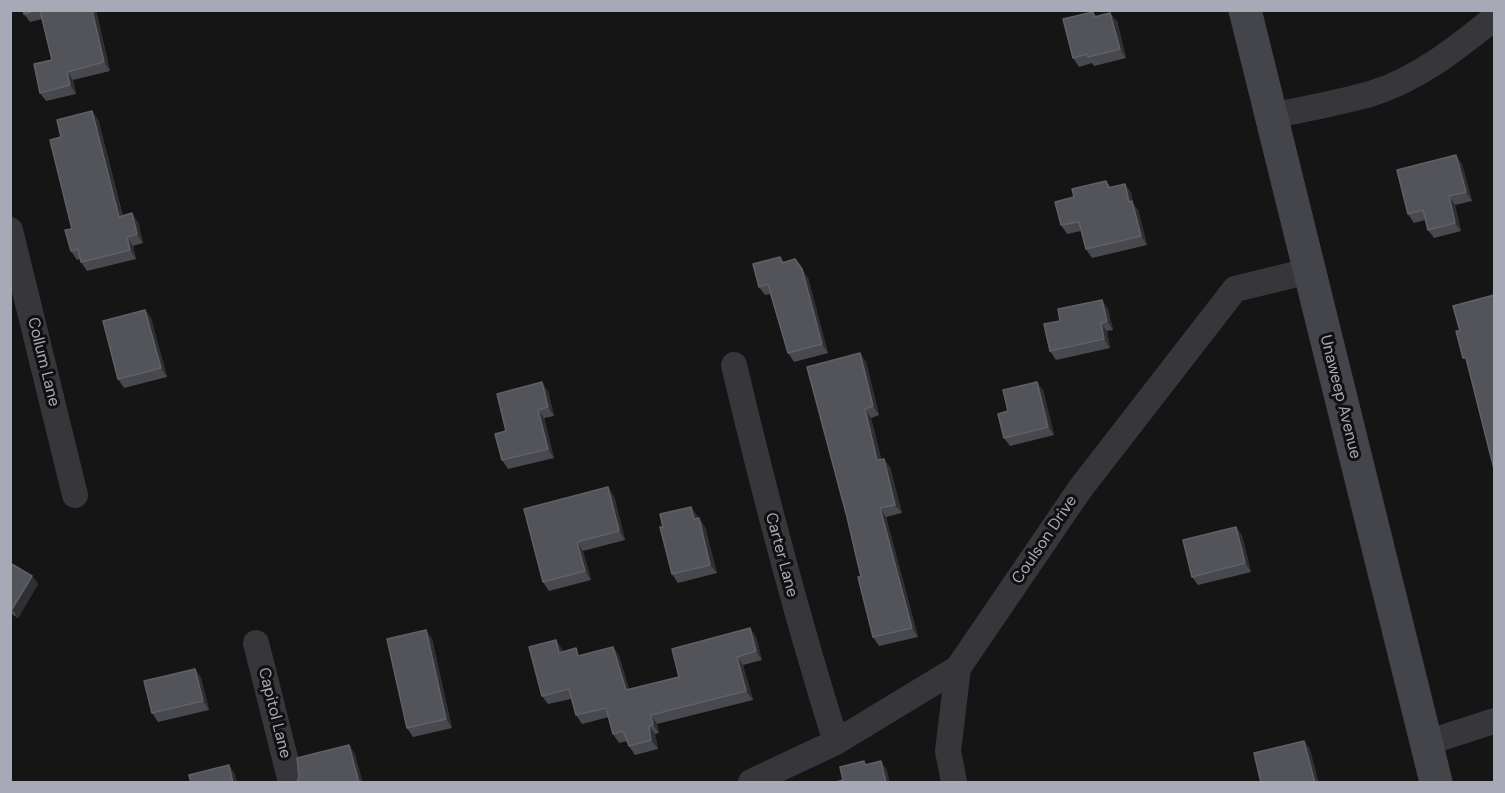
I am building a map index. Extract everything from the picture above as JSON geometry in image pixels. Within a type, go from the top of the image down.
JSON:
[{"type":"main road","name":"Unaweep Avenue","points":[[1245,10],[1436,783]]},
{"type":"street","points":[[1272,117],[1371,93],[1412,76],[1462,44],[1494,18]]},
{"type":"street","name":"Collum Lane","points":[[10,230],[75,495]]},
{"type":"street","name":"Coulson Drive","points":[[751,783],[836,742],[958,668],[1080,489],[1235,289],[1309,271]]},
{"type":"street","name":"Carter Lane","points":[[734,365],[801,630],[836,742]]},
{"type":"street","name":"Capitol Lane","points":[[256,643],[291,783]]},
{"type":"street","points":[[954,783],[948,751],[958,668]]},
{"type":"street","points":[[1426,743],[1494,721]]},
{"type":"building","points":[[23,10],[37,10],[24,14]]},
{"type":"building","points":[[40,10],[92,10],[104,62],[67,72],[70,85],[40,93],[34,64],[52,60]]},
{"type":"building","points":[[1093,12],[1094,17],[1110,13],[1120,49],[1088,57],[1087,54],[1073,58],[1063,19]]},
{"type":"building","points":[[92,111],[119,217],[132,213],[137,234],[127,237],[130,250],[81,262],[78,249],[71,251],[65,230],[72,229],[50,140],[61,137],[57,120]]},
{"type":"building","points":[[1456,155],[1466,192],[1449,196],[1455,223],[1428,230],[1423,210],[1408,214],[1397,170]]},
{"type":"building","points":[[1106,181],[1108,188],[1125,184],[1141,236],[1086,249],[1079,222],[1061,225],[1055,202],[1074,197],[1072,189]]},
{"type":"building","points":[[780,257],[782,263],[795,259],[802,269],[822,344],[788,353],[768,284],[759,287],[753,264]]},
{"type":"building","points":[[1494,295],[1494,469],[1466,358],[1463,358],[1456,331],[1460,331],[1453,306]]},
{"type":"building","points":[[1102,300],[1107,321],[1101,323],[1104,339],[1050,351],[1044,324],[1060,321],[1058,309]]},
{"type":"building","points":[[145,310],[161,368],[118,379],[103,321]]},
{"type":"building","points":[[860,353],[873,406],[865,409],[877,460],[884,459],[895,505],[880,508],[912,628],[873,637],[858,577],[861,577],[847,517],[807,367]]},
{"type":"building","points":[[542,382],[548,407],[538,410],[548,449],[502,460],[495,434],[506,431],[497,394]]},
{"type":"building","points":[[1037,382],[1048,427],[1004,438],[998,414],[1008,411],[1003,390]]},
{"type":"building","points":[[608,487],[619,531],[577,542],[585,571],[543,582],[524,509]]},
{"type":"building","points":[[691,507],[694,519],[699,518],[710,565],[672,574],[660,527],[663,527],[660,514]]},
{"type":"building","points":[[1236,527],[1245,563],[1192,577],[1183,540]]},
{"type":"building","points":[[10,563],[32,576],[12,609],[10,608]]},
{"type":"building","points":[[750,628],[756,651],[737,657],[746,691],[651,715],[653,725],[649,726],[651,740],[629,746],[623,731],[613,734],[606,708],[576,715],[569,689],[542,696],[529,647],[556,640],[559,653],[576,648],[578,656],[613,647],[626,690],[679,677],[672,649]]},
{"type":"building","points":[[426,630],[446,719],[407,728],[387,639]]},
{"type":"building","points":[[195,669],[203,701],[152,713],[144,681]]},
{"type":"building","points":[[1304,741],[1315,783],[1261,783],[1254,753]]},
{"type":"building","points":[[349,745],[359,783],[296,783],[299,777],[297,758]]},
{"type":"building","points":[[864,761],[865,765],[881,761],[886,783],[833,783],[843,780],[840,767]]},
{"type":"building","points":[[229,765],[233,783],[191,783],[189,775]]}]
